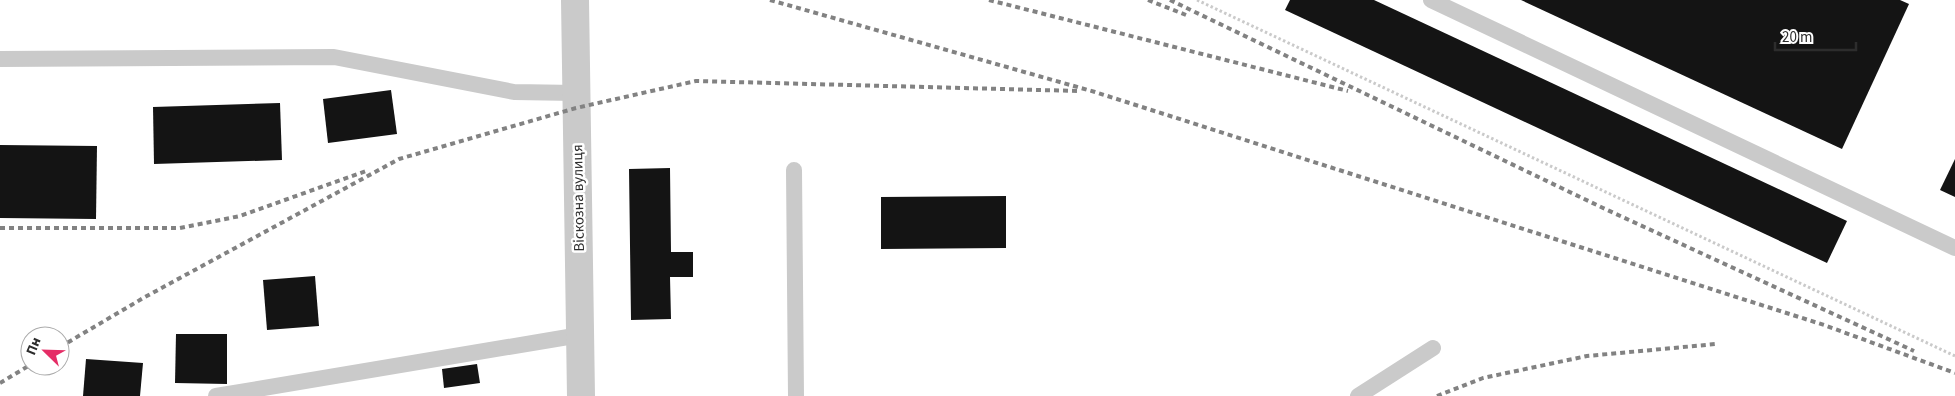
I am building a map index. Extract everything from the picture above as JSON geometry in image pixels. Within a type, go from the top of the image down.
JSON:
[{"type":"street","name":"Віскозна вулиця","points":[[575,0],[581,396]]},
{"type":"lane","points":[[1431,0],[1955,248]]},
{"type":"lane","points":[[0,59],[334,57],[514,92],[576,93]]},
{"type":"lane","points":[[794,170],[796,396]]},
{"type":"lane","points":[[216,396],[580,335]]},
{"type":"lane","points":[[1358,396],[1434,348]]},
{"type":"path","points":[[1197,0],[1955,356]]},
{"type":"building","points":[[1290,0],[1374,0],[1847,221],[1827,263],[1285,10]]},
{"type":"building","points":[[1521,0],[1900,0],[1909,4],[1842,149]]},
{"type":"building","points":[[391,90],[397,134],[328,143],[323,99]]},
{"type":"building","points":[[280,103],[282,160],[154,164],[153,107]]},
{"type":"building","points":[[0,145],[97,146],[96,219],[0,218]]},
{"type":"building","points":[[1955,159],[1955,197],[1940,190]]},
{"type":"building","points":[[670,168],[671,252],[693,252],[693,277],[670,277],[671,319],[631,320],[629,169]]},
{"type":"building","points":[[1006,196],[1006,248],[881,249],[881,197]]},
{"type":"building","points":[[315,276],[319,326],[267,330],[263,280]]},
{"type":"building","points":[[176,334],[227,334],[227,384],[175,383]]},
{"type":"building","points":[[86,359],[143,363],[140,396],[83,396]]},
{"type":"building","points":[[477,364],[480,383],[444,388],[442,369]]},
{"type":"railway","points":[[770,0],[1095,92],[1824,325],[1955,373]]},
{"type":"railway","points":[[989,0],[1348,91]]},
{"type":"railway","points":[[1148,0],[1186,15]]},
{"type":"railway","points":[[1170,0],[1603,208],[1914,351]]},
{"type":"railway","points":[[70,341],[145,297],[399,159],[576,108],[696,81],[1078,91]]},
{"type":"railway","points":[[0,228],[180,228],[240,216],[366,171]]},
{"type":"railway","points":[[1437,396],[1483,378],[1587,356],[1716,344]]},
{"type":"railway","points":[[0,383],[20,371]]}]
